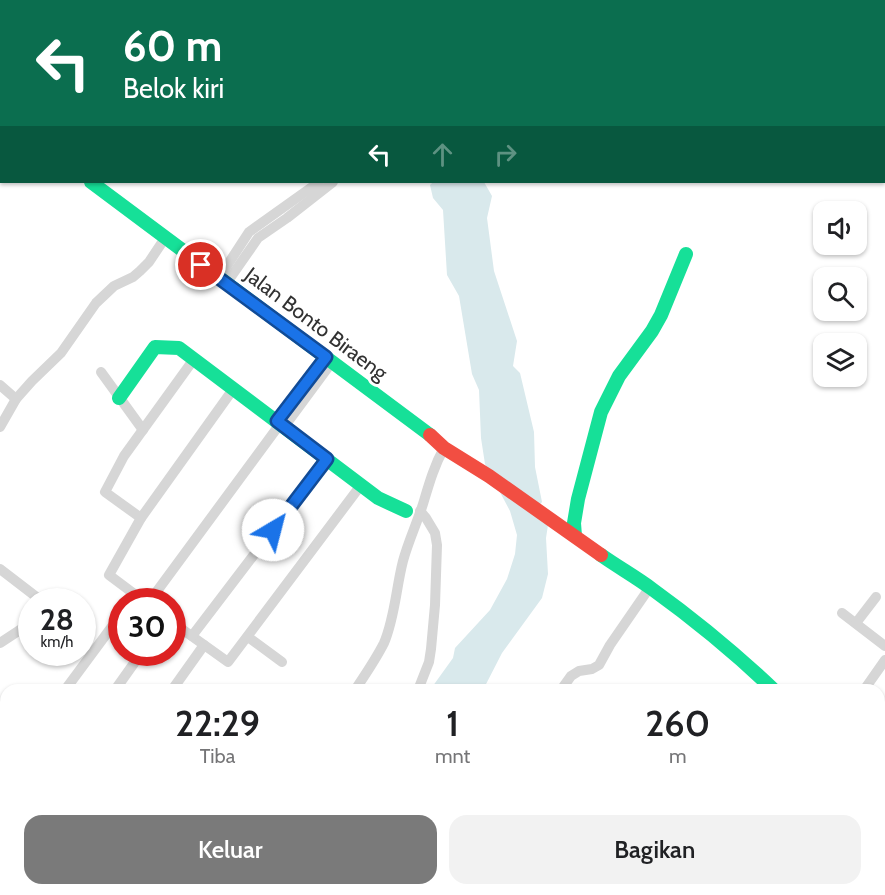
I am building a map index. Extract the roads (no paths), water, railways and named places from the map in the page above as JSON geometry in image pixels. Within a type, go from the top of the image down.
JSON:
[{"type":"street","name":"Jalan Bonto Biraeng","points":[[92,183],[424,430],[444,448],[546,515],[704,627],[767,684]]},
{"type":"street","points":[[223,281],[249,232],[318,183]]},
{"type":"street","points":[[223,281],[258,238],[332,183]]},
{"type":"street","points":[[0,427],[16,399],[61,352],[96,303],[114,286],[140,271],[165,238]]},
{"type":"street","points":[[575,536],[574,523],[578,499],[601,412],[620,376],[661,315],[686,254]]},
{"type":"street","points":[[120,398],[155,347],[179,348],[378,498],[413,511],[431,525],[435,533],[437,560],[431,649],[429,662],[420,684]]},
{"type":"street","points":[[141,518],[105,492],[124,456],[194,359]]},
{"type":"street","points":[[159,588],[329,360]]},
{"type":"street","points":[[101,372],[143,430]]},
{"type":"street","points":[[0,385],[16,399]]},
{"type":"street","points":[[122,588],[109,575],[141,518],[234,388]]},
{"type":"street","points":[[359,684],[377,656],[390,626],[413,511],[428,485],[444,448]]},
{"type":"street","points":[[192,636],[327,459]]},
{"type":"street","points":[[186,632],[228,662],[361,485]]},
{"type":"street","points":[[0,569],[25,588]]},
{"type":"street","points":[[565,684],[571,676],[599,665],[650,587]]},
{"type":"street","points":[[856,623],[876,597]]},
{"type":"street","points":[[842,613],[885,646]]},
{"type":"street","points":[[0,643],[18,631]]},
{"type":"street","points":[[69,684],[108,632]]},
{"type":"street","points":[[248,637],[282,662]]},
{"type":"street","points":[[176,684],[204,645]]},
{"type":"street","points":[[868,684],[885,660]]},
{"type":"street","points":[[118,684],[132,666]]}]
